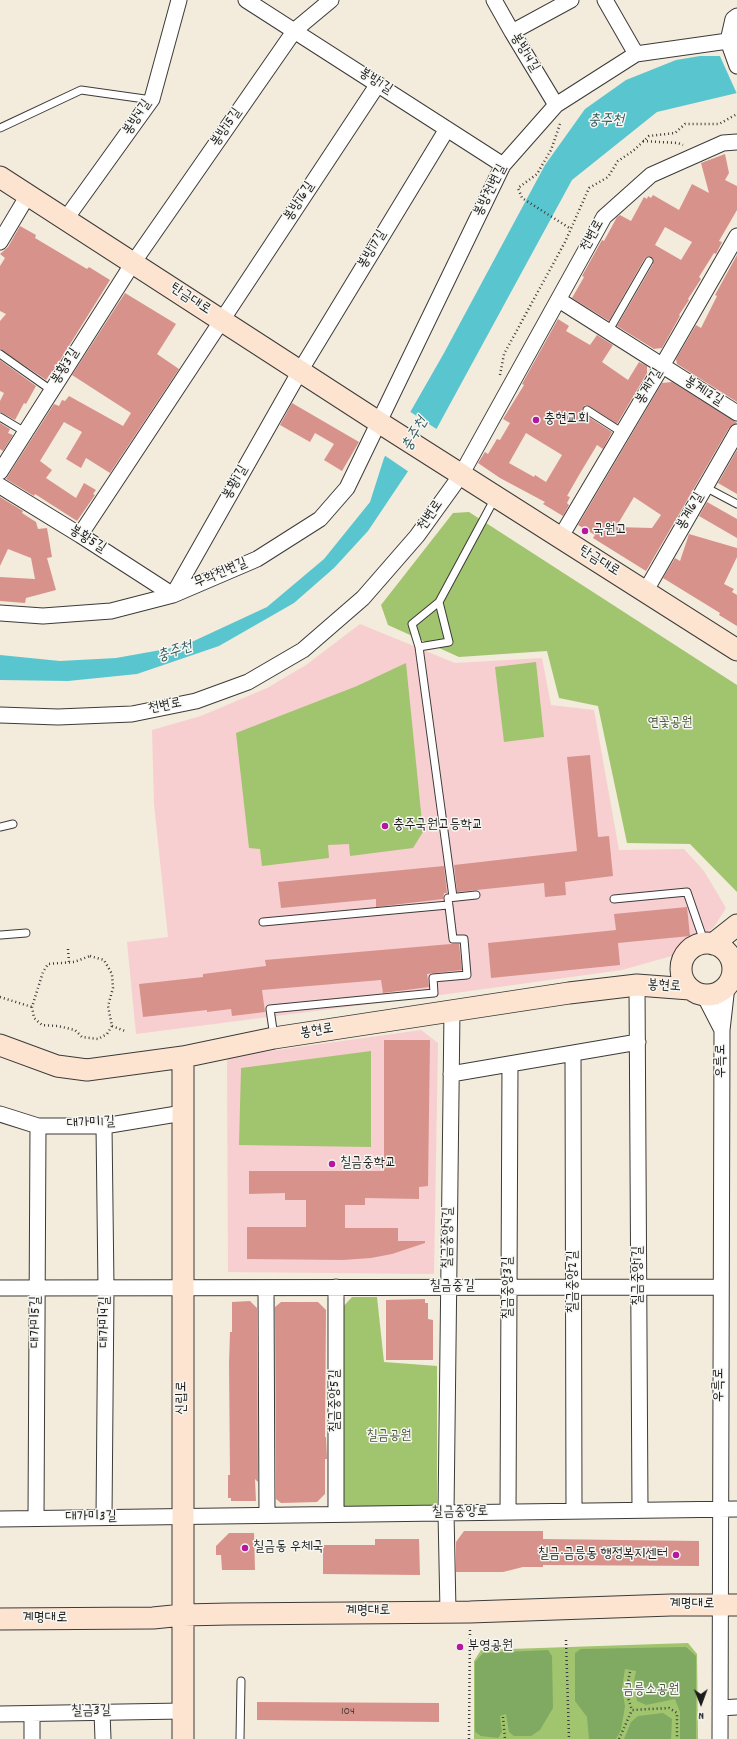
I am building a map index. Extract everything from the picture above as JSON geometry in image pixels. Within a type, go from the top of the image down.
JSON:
[{"type":"street","name":"봉방4길","points":[[65,220],[152,100],[179,0]]},
{"type":"street","name":"봉방1길","points":[[246,0],[295,30],[503,165]]},
{"type":"street","name":"봉방15길","points":[[133,263],[295,30],[331,0]]},
{"type":"street","name":"봉방14길","points":[[494,0],[556,105]]},
{"type":"street","points":[[512,32],[571,0]]},
{"type":"street","points":[[605,0],[636,54]]},
{"type":"street","points":[[737,16],[733,19],[732,41],[737,66]]},
{"type":"street","name":"봉방천변길","points":[[380,423],[503,165],[556,105],[636,54],[732,41]]},
{"type":"street","name":"봉방16길","points":[[80,535],[378,84]]},
{"type":"street","name":"봉방17길","points":[[300,371],[447,129]]},
{"type":"street","name":"천변로","points":[[0,715],[58,717],[132,714],[196,701],[248,682],[303,650],[363,598],[417,536],[460,474],[559,300],[604,217],[651,175],[723,143],[737,142]]},
{"type":"street","name":"탄금대로","points":[[0,177],[380,423],[645,592],[736,648]]},
{"type":"street","points":[[0,242],[28,195]]},
{"type":"street","name":"봉계7길","points":[[560,538],[737,236]]},
{"type":"street","name":"봉황3길","points":[[0,472],[24,432],[133,263]]},
{"type":"street","name":"봉계12길","points":[[559,300],[737,413]]},
{"type":"street","name":"봉황1길","points":[[173,595],[300,371]]},
{"type":"street","name":"무학천변길","points":[[0,613],[42,616],[111,611],[173,595],[257,559],[320,519],[347,488],[380,423]]},
{"type":"street","name":"봉계6길","points":[[645,592],[737,432]]},
{"type":"street","name":"봉황5길","points":[[0,486],[173,595]]},
{"type":"street","points":[[709,944],[737,925]]},
{"type":"street","points":[[709,944],[722,948],[728,954],[734,956],[731,978],[727,986],[721,992],[713,995],[697,992],[682,977],[681,964],[690,950],[697,945],[709,944]]},
{"type":"street","name":"봉현로","points":[[637,985],[681,964]]},
{"type":"street","name":"봉현로","points":[[0,1045],[57,1066],[86,1070],[184,1058],[274,1038],[569,993],[637,985],[697,992]]},
{"type":"street","name":"칠금중앙1길","points":[[637,985],[640,1510]]},
{"type":"street","name":"우륵로","points":[[720,1739],[720,1708],[728,1605],[720,1509],[722,1030],[727,986]]},
{"type":"street","name":"우륵로","points":[[697,992],[722,1030]]},
{"type":"street","name":"칠금중앙4길","points":[[448,1611],[446,1513],[452,1010]]},
{"type":"street","points":[[451,1074],[638,1042]]},
{"type":"street","name":"칠금중앙2길","points":[[573,1053],[574,1511]]},
{"type":"street","name":"신립로","points":[[183,1739],[184,1058]]},
{"type":"street","name":"칠금중앙3길","points":[[508,1512],[510,1064]]},
{"type":"street","name":"대가미1길","points":[[0,1114],[38,1126],[104,1126],[183,1113]]},
{"type":"street","name":"대가미5길","points":[[36,1518],[38,1126]]},
{"type":"street","name":"대가미4길","points":[[104,1126],[106,1288],[104,1518]]},
{"type":"street","name":"칠금중길","points":[[0,1288],[720,1287]]},
{"type":"street","points":[[266,1288],[267,1515]]},
{"type":"street","name":"칠금중앙5길","points":[[336,1288],[336,1514]]},
{"type":"street","name":"칠금중앙로","points":[[183,1516],[737,1509]]},
{"type":"street","name":"대가미3길","points":[[0,1519],[183,1516]]},
{"type":"street","name":"계명대로","points":[[0,1619],[153,1618],[183,1615],[448,1611],[470,1612],[663,1605],[728,1605]]},
{"type":"street","points":[[720,1708],[737,1707]]},
{"type":"street","name":"칠금3길","points":[[0,1714],[183,1711]]},
{"type":"street","points":[[102,1712],[102,1739]]},
{"type":"street","points":[[32,1714],[32,1739]]},
{"type":"lane","points":[[0,128],[81,90],[152,100]]},
{"type":"lane","points":[[608,332],[649,262]]},
{"type":"lane","points":[[0,354],[51,390]]},
{"type":"lane","points":[[587,410],[622,433]]},
{"type":"lane","points":[[0,417],[24,432]]},
{"type":"lane","points":[[705,487],[737,504]]},
{"type":"lane","points":[[452,897],[419,647],[412,624],[439,602],[496,497]]},
{"type":"lane","points":[[419,647],[449,642],[439,602]]},
{"type":"lane","points":[[0,827],[13,824]]},
{"type":"lane","points":[[614,899],[687,892],[709,944]]},
{"type":"lane","points":[[274,1038],[270,1009],[434,994],[432,978],[468,976],[464,939],[453,939],[448,898],[476,894]]},
{"type":"lane","points":[[263,922],[448,905]]},
{"type":"lane","points":[[0,927],[0,936],[26,933]]},
{"type":"lane","points":[[240,1739],[241,1681]]},
{"type":"path","points":[[560,124],[551,150],[537,174],[518,188],[522,198],[571,229]]},
{"type":"path","points":[[643,141],[678,143],[699,154]]},
{"type":"path","points":[[68,949],[69,962]]},
{"type":"path","points":[[90,956],[104,960],[110,968],[113,988],[108,1006],[112,1026],[107,1034],[98,1039],[82,1037],[75,1030],[58,1026],[42,1025],[34,1018],[32,1007],[43,972],[48,964],[69,962],[90,956]]},
{"type":"path","points":[[0,997],[32,1007]]},
{"type":"path","points":[[112,1026],[125,1031]]},
{"type":"path","points":[[469,1739],[470,1612]]},
{"type":"path","points":[[566,1640],[569,1739]]},
{"type":"path","points":[[619,1739],[632,1710],[626,1692],[630,1672]]},
{"type":"path","points":[[632,1710],[669,1708],[677,1713],[677,1739]]},
{"type":"path","points":[[503,1717],[505,1739]]},
{"type":"shaded area","name":"충주국원고등학교","points":[[360,624],[455,663],[542,658],[551,705],[594,710],[619,850],[684,849],[704,871],[726,908],[714,927],[682,953],[622,970],[136,1034],[127,942],[168,937],[154,804],[152,730],[201,716],[267,688],[306,665]]},
{"type":"shaded area","name":"칠금중학교","points":[[421,1030],[438,1043],[434,1274],[228,1272],[227,1057]]},
{"type":"green space","name":"연꽃공원","points":[[469,512],[737,685],[737,892],[690,844],[627,843],[598,706],[559,698],[547,651],[459,657],[388,625],[381,605],[453,513]]},
{"type":"green space","points":[[536,662],[544,737],[504,742],[495,667]]},
{"type":"green space","points":[[406,663],[423,832],[413,848],[350,856],[349,844],[328,845],[329,858],[262,866],[260,849],[249,848],[236,733],[357,686]]},
{"type":"green space","points":[[371,1051],[371,1147],[239,1145],[241,1068]]},
{"type":"green space","name":"칠금공원","points":[[352,1297],[377,1297],[384,1362],[437,1366],[437,1508],[341,1508],[341,1309]]},
{"type":"green space","name":"금릉소공원","points":[[688,1643],[697,1654],[698,1739],[474,1739],[474,1661],[481,1650]]},
{"type":"green space","points":[[686,1647],[696,1656],[696,1739],[680,1739],[680,1712],[675,1699],[646,1705],[637,1701],[634,1681],[636,1671],[625,1669],[622,1688],[625,1706],[621,1730],[616,1739],[589,1739],[587,1717],[575,1701],[575,1653],[581,1649]]},
{"type":"green space","points":[[548,1650],[552,1656],[553,1708],[540,1730],[531,1736],[514,1736],[509,1732],[506,1714],[500,1716],[502,1732],[498,1738],[481,1736],[475,1732],[475,1662],[483,1653]]},
{"type":"green space","points":[[663,1713],[672,1719],[671,1739],[624,1739],[631,1722],[638,1716]]},
{"type":"water","name":"충주천","points":[[700,56],[737,56],[737,93],[657,112],[572,180],[437,428],[368,531],[334,568],[294,603],[219,646],[137,674],[68,681],[0,680],[0,655],[60,661],[116,658],[183,646],[267,607],[324,559],[370,502],[384,458],[444,353],[545,165],[585,109],[626,80],[676,60]]},
{"type":"pier","points":[[719,54],[737,54],[737,94]]},
{"type":"pier","points":[[409,411],[438,430],[409,472],[384,455]]},
{"type":"building","points":[[725,154],[729,173],[725,180],[737,186],[737,210],[719,241],[722,242],[716,254],[714,253],[699,277],[701,279],[688,299],[689,300],[679,315],[680,316],[662,348],[654,349],[617,326],[653,264],[653,259],[651,257],[645,258],[609,321],[572,298],[584,277],[582,276],[602,240],[604,241],[617,217],[620,215],[631,221],[644,197],[647,199],[648,196],[651,198],[653,195],[679,210],[692,184],[709,193],[701,163]],"holes":[[[665,227],[692,242],[681,260],[655,245]]]},
{"type":"building","points":[[20,226],[36,235],[35,238],[87,269],[89,267],[110,280],[46,380],[0,349],[0,321],[6,314],[0,311],[0,266],[5,258],[0,254],[8,247]]},
{"type":"building","points":[[737,255],[737,402],[677,364],[676,359],[696,325],[701,328],[717,296],[715,295]]},
{"type":"building","points":[[125,293],[176,324],[157,354],[179,369],[110,473],[86,458],[81,468],[66,459],[82,432],[64,422],[40,461],[52,470],[46,478],[76,498],[84,483],[96,490],[93,494],[95,495],[77,521],[35,494],[34,496],[6,479],[54,404],[59,406],[62,400],[65,401],[69,396],[123,426],[131,413],[72,375]]},
{"type":"building","points":[[558,319],[569,326],[566,331],[590,345],[597,335],[613,345],[602,362],[628,380],[639,362],[647,366],[647,373],[617,424],[589,406],[585,405],[583,408],[582,412],[584,414],[612,432],[603,449],[597,445],[579,475],[567,496],[570,497],[567,503],[569,505],[563,516],[543,504],[545,502],[500,478],[478,463],[485,452],[488,454],[497,439],[500,440],[510,423],[503,419],[524,385],[522,384]],"holes":[[[526,433],[562,455],[546,482],[535,475],[534,477],[509,463]]]},
{"type":"building","points":[[0,360],[36,386],[26,404],[24,403],[15,420],[0,412],[0,401],[4,393],[0,391]]},
{"type":"building","points":[[672,382],[737,423],[729,428],[646,571],[593,538],[595,535],[578,525],[662,383]],"holes":[[[634,497],[661,515],[652,528],[616,527]]]},
{"type":"building","points":[[292,403],[359,442],[342,471],[324,460],[334,444],[315,433],[310,442],[280,425]]},
{"type":"building","points":[[0,423],[10,429],[8,433],[13,435],[3,451],[0,449]]},
{"type":"building","points":[[737,450],[737,494],[718,483]]},
{"type":"building","points":[[0,497],[23,511],[22,513],[36,522],[38,529],[47,528],[52,557],[47,558],[56,590],[26,598],[25,603],[0,601],[0,577],[35,579],[31,558],[8,549],[0,566]]},
{"type":"building","points":[[707,502],[737,519],[737,538],[699,516]]},
{"type":"building","points":[[689,534],[737,548],[737,557],[724,584],[734,589],[732,592],[737,595],[737,626],[719,615],[720,613],[663,578],[675,558],[680,561]]},
{"type":"building","points":[[590,755],[598,837],[609,836],[613,876],[565,882],[566,895],[545,897],[544,883],[457,892],[454,865],[577,851],[567,757]]},
{"type":"building","points":[[444,866],[447,893],[444,893],[443,899],[376,907],[376,899],[281,908],[278,882]]},
{"type":"building","points":[[687,907],[690,936],[618,943],[620,965],[491,978],[488,943],[616,930],[614,914]]},
{"type":"building","points":[[459,944],[462,970],[427,974],[429,987],[383,993],[381,980],[262,990],[265,1012],[232,1016],[231,1009],[143,1017],[139,984],[203,977],[203,974],[266,966],[265,960]]},
{"type":"building","points":[[384,1040],[430,1040],[428,1186],[419,1187],[419,1199],[365,1198],[365,1205],[345,1205],[345,1228],[398,1228],[398,1241],[425,1241],[425,1243],[392,1254],[371,1258],[343,1260],[247,1259],[247,1227],[306,1227],[306,1200],[285,1200],[285,1193],[249,1194],[249,1171],[384,1171]]},
{"type":"building","points":[[425,1299],[425,1303],[428,1303],[428,1319],[433,1320],[433,1360],[386,1360],[386,1300]]},
{"type":"building","points":[[250,1301],[257,1308],[258,1482],[255,1479],[256,1501],[231,1501],[231,1498],[228,1498],[228,1475],[230,1475],[229,1364],[230,1332],[232,1332],[232,1302]]},
{"type":"building","points":[[281,1302],[318,1302],[326,1310],[325,1437],[327,1459],[325,1459],[325,1494],[317,1502],[281,1503],[276,1499],[275,1307]]},
{"type":"building","points":[[464,1531],[543,1531],[543,1539],[699,1541],[699,1566],[543,1565],[543,1567],[523,1567],[503,1572],[456,1572],[456,1542]]},
{"type":"building","points":[[229,1533],[254,1533],[255,1570],[222,1570],[221,1555],[216,1555],[216,1546]]},
{"type":"building","points":[[375,1539],[419,1539],[420,1575],[323,1574],[323,1545],[375,1545]]},
{"type":"building","points":[[257,1702],[439,1703],[439,1722],[257,1720]]},
{"type":"place","name":"충현교회","points":[[536,420]]},
{"type":"place","name":"국원고","points":[[585,531]]},
{"type":"place","name":"충주국원고등학교","points":[[385,826]]},
{"type":"place","name":"칠금중학교","points":[[332,1164]]},
{"type":"place","name":"칠금동 우체국","points":[[245,1548]]},
{"type":"place","name":"칠금·금릉동 행정복지센터","points":[[676,1555]]},
{"type":"place","name":"부영공원","points":[[460,1647]]}]
